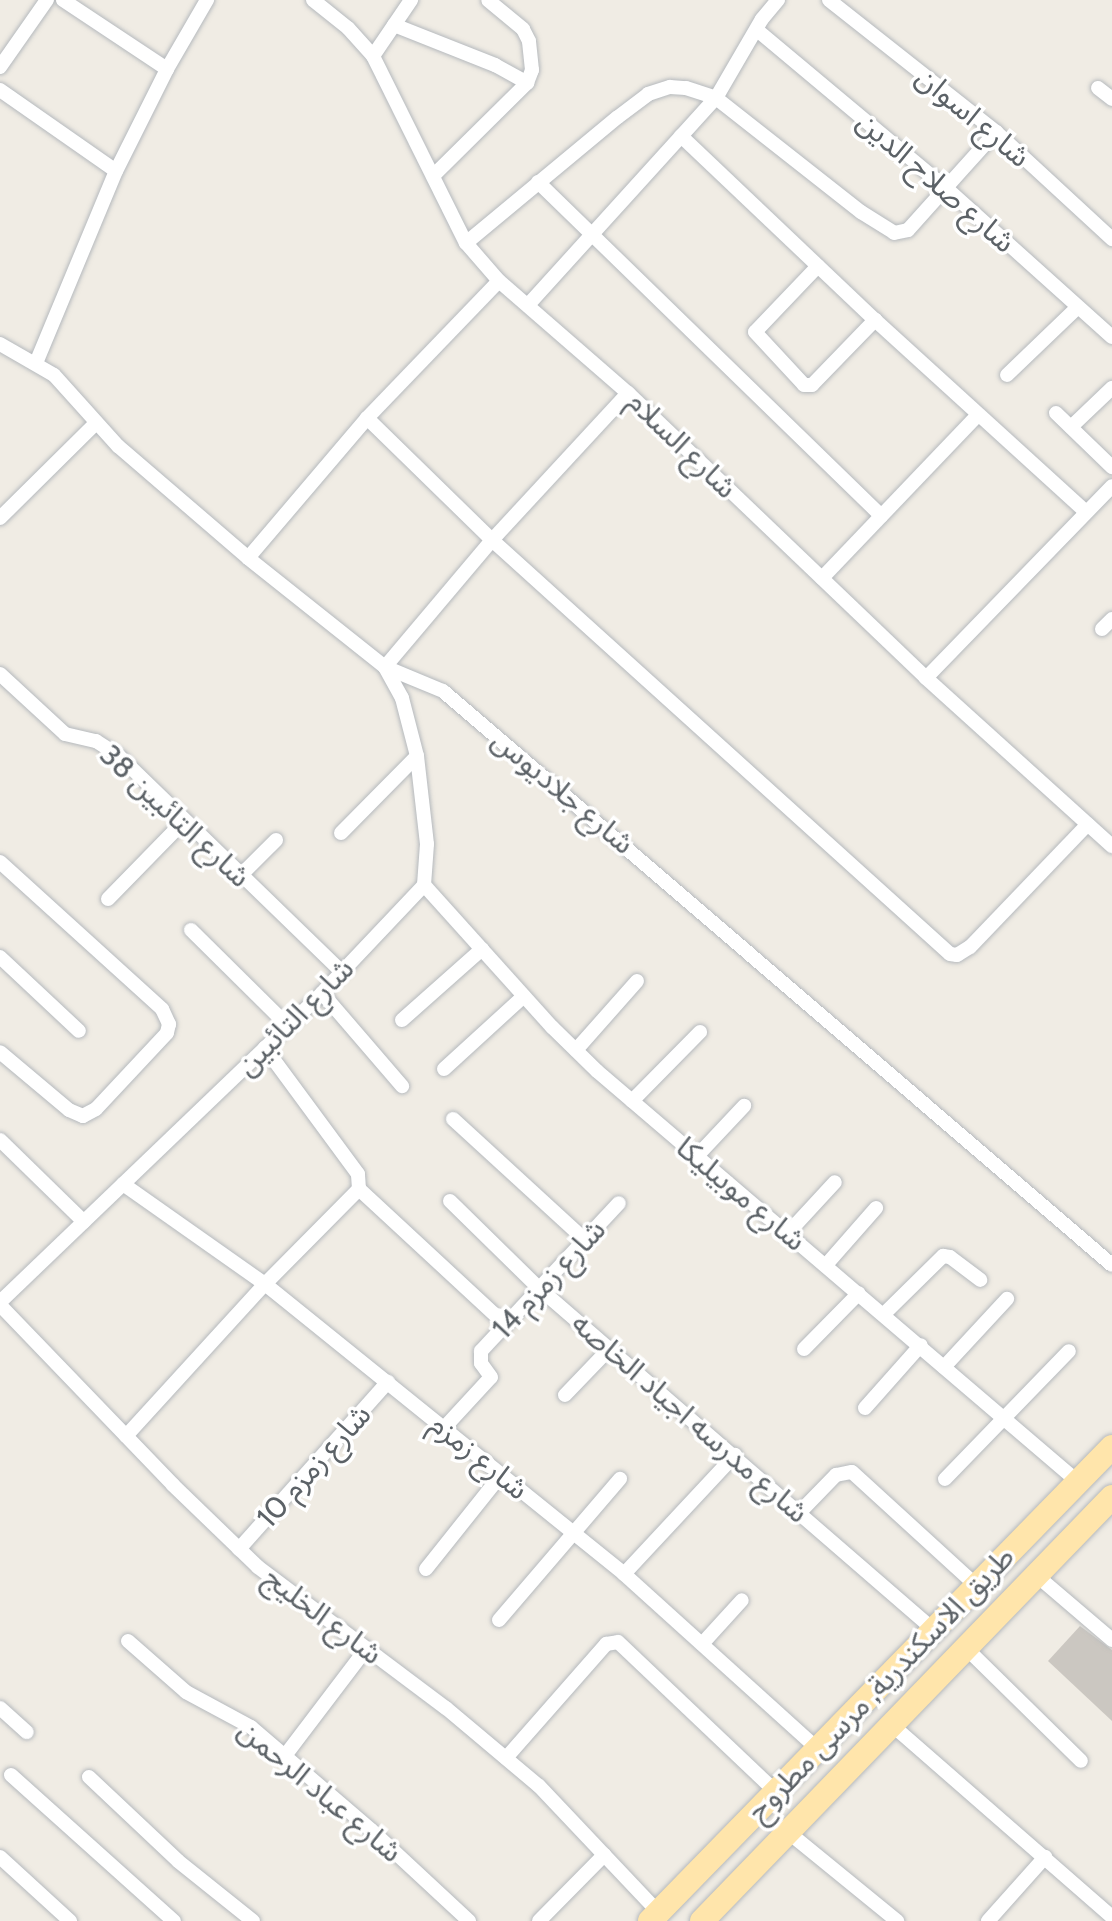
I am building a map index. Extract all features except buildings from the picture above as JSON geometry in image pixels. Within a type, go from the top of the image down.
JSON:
[{"type":"main road","name":"طريق الاسكندرية, مرسى مطروح","points":[[654,1917],[1112,1447]]},
{"type":"main road","name":"طريق الاسكندرية, مرسى مطروح","points":[[708,1919],[1112,1497]]},
{"type":"street","points":[[0,67],[47,0]]},
{"type":"street","points":[[63,0],[167,69]]},
{"type":"street","points":[[36,363],[116,171],[167,69],[207,0]]},
{"type":"street","name":"شارع السلام","points":[[313,0],[348,28],[373,56],[466,243],[499,281],[628,393],[926,678],[1112,846]]},
{"type":"street","points":[[373,56],[411,0]]},
{"type":"street","points":[[434,175],[527,83],[532,70],[529,41],[523,29],[488,0]]},
{"type":"street","points":[[528,305],[716,98],[778,0]]},
{"type":"street","name":"شارع اسوان","points":[[829,0],[996,132],[1112,239]]},
{"type":"street","points":[[394,25],[495,65],[527,83]]},
{"type":"street","name":"شارع صلاح الدين","points":[[757,30],[946,188],[1112,337]]},
{"type":"street","points":[[466,243],[648,94],[670,87],[686,88],[716,98],[886,231],[908,230],[996,132]]},
{"type":"street","points":[[1098,88],[1112,99]]},
{"type":"street","points":[[0,90],[116,171]]},
{"type":"street","points":[[681,136],[875,320],[1086,512]]},
{"type":"street","points":[[538,182],[882,516]]},
{"type":"street","points":[[818,266],[755,332],[804,385],[812,385],[875,320]]},
{"type":"street","points":[[248,558],[367,418],[499,281]]},
{"type":"street","points":[[1007,375],[1078,307]]},
{"type":"street","name":"شارع جلاديوس","points":[[0,344],[36,363],[63,384],[95,424],[248,558],[385,667],[443,691],[1112,1265]]},
{"type":"street","points":[[1071,427],[1112,388]]},
{"type":"street","points":[[424,885],[427,844],[417,756],[402,698],[385,667],[492,540],[628,393]]},
{"type":"street","points":[[1056,413],[1112,467]]},
{"type":"street","points":[[822,578],[978,415]]},
{"type":"street","points":[[367,418],[492,540],[950,954],[957,955],[970,947],[1088,824]]},
{"type":"street","points":[[0,518],[95,424]]},
{"type":"street","points":[[926,678],[1112,486]]},
{"type":"street","name":"شارع التائبين 38","points":[[0,674],[65,734],[107,746],[342,972]]},
{"type":"street","points":[[341,833],[417,756]]},
{"type":"street","points":[[108,899],[184,821]]},
{"type":"street","points":[[240,876],[276,840]]},
{"type":"street","points":[[0,862],[162,1009],[169,1024],[167,1033],[127,1077],[96,1109],[83,1116],[69,1110],[0,1052]]},
{"type":"street","name":"شارع موبيليكا","points":[[424,885],[576,1050],[921,1345],[1004,1422],[1078,1482]]},
{"type":"street","name":"شارع التائبين","points":[[0,1304],[322,993],[424,885]]},
{"type":"street","points":[[191,930],[288,1026]]},
{"type":"street","points":[[402,1020],[482,949]]},
{"type":"street","points":[[0,957],[79,1031]]},
{"type":"street","points":[[576,1050],[637,981]]},
{"type":"street","points":[[322,993],[402,1086]]},
{"type":"street","points":[[444,1069],[524,996]]},
{"type":"street","points":[[632,1101],[700,1032]]},
{"type":"street","points":[[265,1048],[358,1174],[359,1189],[506,1325]]},
{"type":"street","points":[[697,1156],[744,1106]]},
{"type":"street","points":[[453,1119],[585,1240]]},
{"type":"street","points":[[0,1140],[84,1222]]},
{"type":"street","points":[[788,1233],[835,1182]]},
{"type":"street","name":"شارع زمزم","points":[[123,1184],[265,1284],[388,1382],[624,1574],[818,1749]]},
{"type":"street","points":[[126,1436],[265,1284],[359,1189]]},
{"type":"street","name":"شارع مدرسه اجياد الخاصه","points":[[450,1201],[540,1289],[934,1630]]},
{"type":"street","name":"شارع زمزم 14","points":[[444,1428],[489,1379],[490,1372],[480,1359],[481,1351],[619,1203]]},
{"type":"street","points":[[826,1265],[876,1208]]},
{"type":"street","points":[[884,1314],[943,1256],[953,1259],[980,1280]]},
{"type":"street","points":[[804,1349],[859,1293]]},
{"type":"street","points":[[944,1367],[1007,1299]]},
{"type":"street","name":"شارع الخليج","points":[[0,1304],[239,1549],[539,1786],[604,1855],[654,1917]]},
{"type":"street","points":[[865,1408],[921,1345]]},
{"type":"street","points":[[565,1395],[610,1348]]},
{"type":"street","points":[[945,1479],[1004,1422],[1069,1351]]},
{"type":"street","name":"شارع زمزم 10","points":[[239,1549],[388,1382]]},
{"type":"street","points":[[624,1574],[735,1455]]},
{"type":"street","points":[[800,1512],[836,1475],[852,1472],[977,1586]]},
{"type":"street","points":[[426,1569],[501,1475]]},
{"type":"street","points":[[499,1620],[620,1479]]},
{"type":"street","points":[[1036,1575],[1112,1640]]},
{"type":"street","points":[[702,1644],[742,1600]]},
{"type":"street","name":"شارع عباد الرحمن","points":[[128,1641],[186,1692],[251,1727],[371,1830],[469,1921]]},
{"type":"street","points":[[506,1758],[606,1644],[618,1642],[776,1792]]},
{"type":"street","points":[[966,1648],[1081,1761]]},
{"type":"street","points":[[284,1757],[366,1649]]},
{"type":"street","points":[[0,1708],[27,1732]]},
{"type":"street","points":[[892,1725],[1112,1917]]},
{"type":"street","points":[[11,1775],[174,1921]]},
{"type":"street","points":[[89,1777],[178,1861],[253,1921]]},
{"type":"street","points":[[788,1832],[897,1921]]},
{"type":"street","points":[[539,1921],[604,1855]]},
{"type":"street","points":[[0,1857],[70,1921]]},
{"type":"street","points":[[988,1921],[1045,1857]]}]
